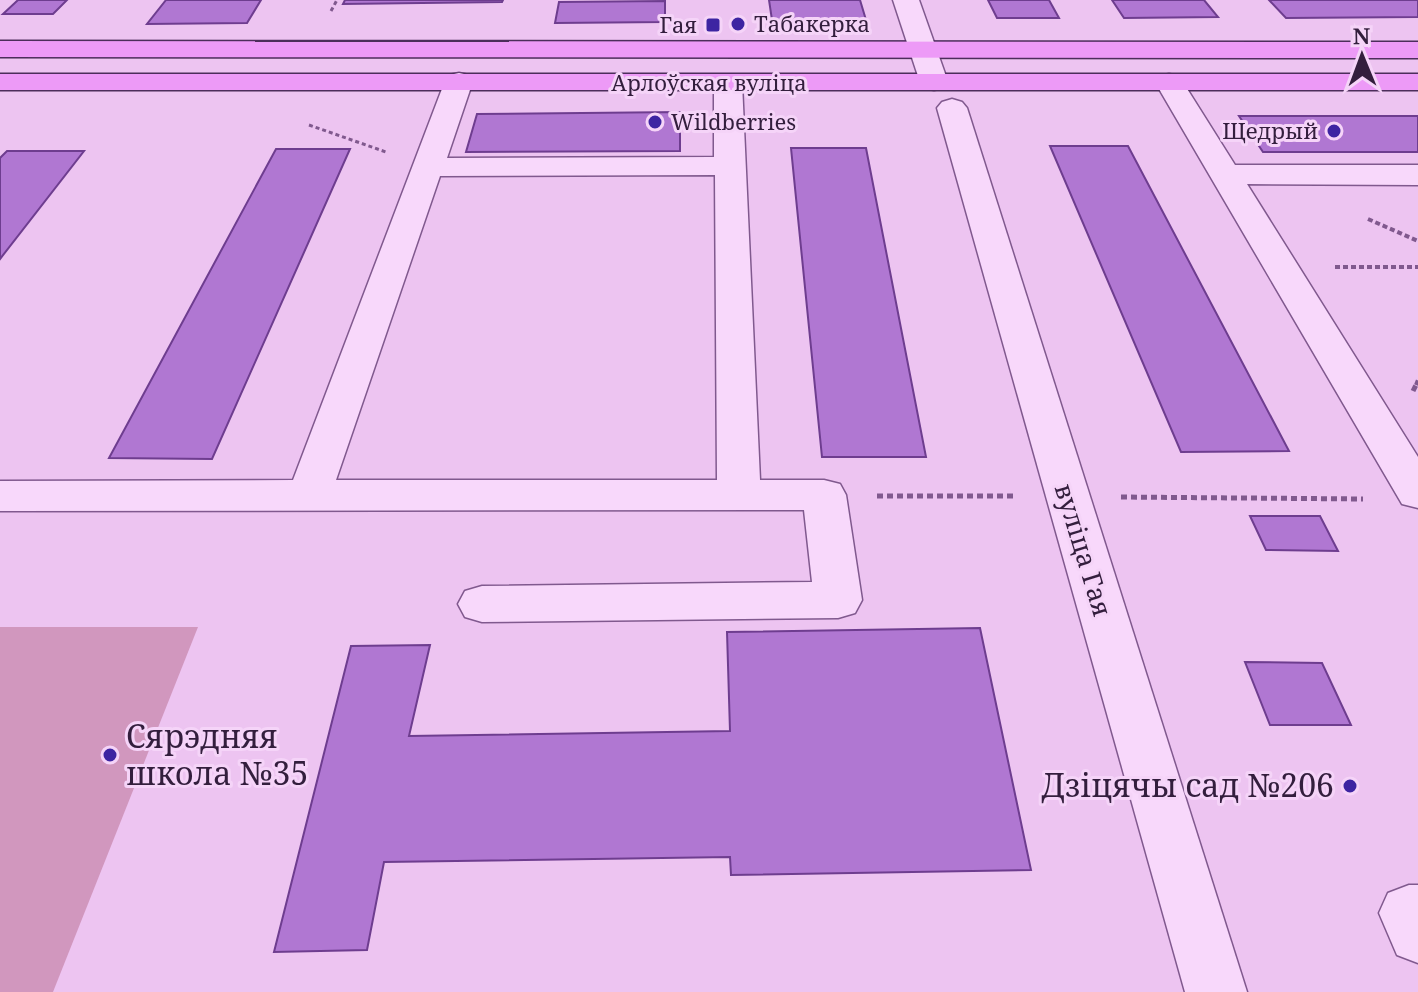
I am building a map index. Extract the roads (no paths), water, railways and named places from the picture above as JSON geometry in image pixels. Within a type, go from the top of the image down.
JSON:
[{"type":"main road","name":"Арлоўская вуліца","points":[[0,49],[1418,50]]},
{"type":"main road","name":"Арлоўская вуліца","points":[[0,82],[728,83],[943,95],[1169,82],[1418,82]]},
{"type":"street","points":[[906,0],[923,50]]},
{"type":"street","name":"вуліца Гая","points":[[923,50],[943,95],[1216,992]]},
{"type":"street","points":[[309,495],[459,81]]},
{"type":"street","points":[[1169,82],[1418,493]]},
{"type":"street","points":[[728,83],[739,495]]},
{"type":"street","points":[[429,167],[730,166]]},
{"type":"street","points":[[1225,174],[1418,175]]},
{"type":"street","points":[[0,496],[824,495],[838,600],[482,604]]},
{"type":"street","points":[[1418,913],[1409,913],[1418,934]]},
{"type":"place","name":"Табакерка","points":[[738,24]]},
{"type":"place","name":"Гая","points":[[713,25]]},
{"type":"place","name":"Wildberries","points":[[655,122]]},
{"type":"place","name":"Щедрый","points":[[1334,131]]},
{"type":"place","name":"Сярэдняя школа №35","points":[[110,755]]},
{"type":"place","name":"Дзіцячы сад №206","points":[[1350,786]]}]
